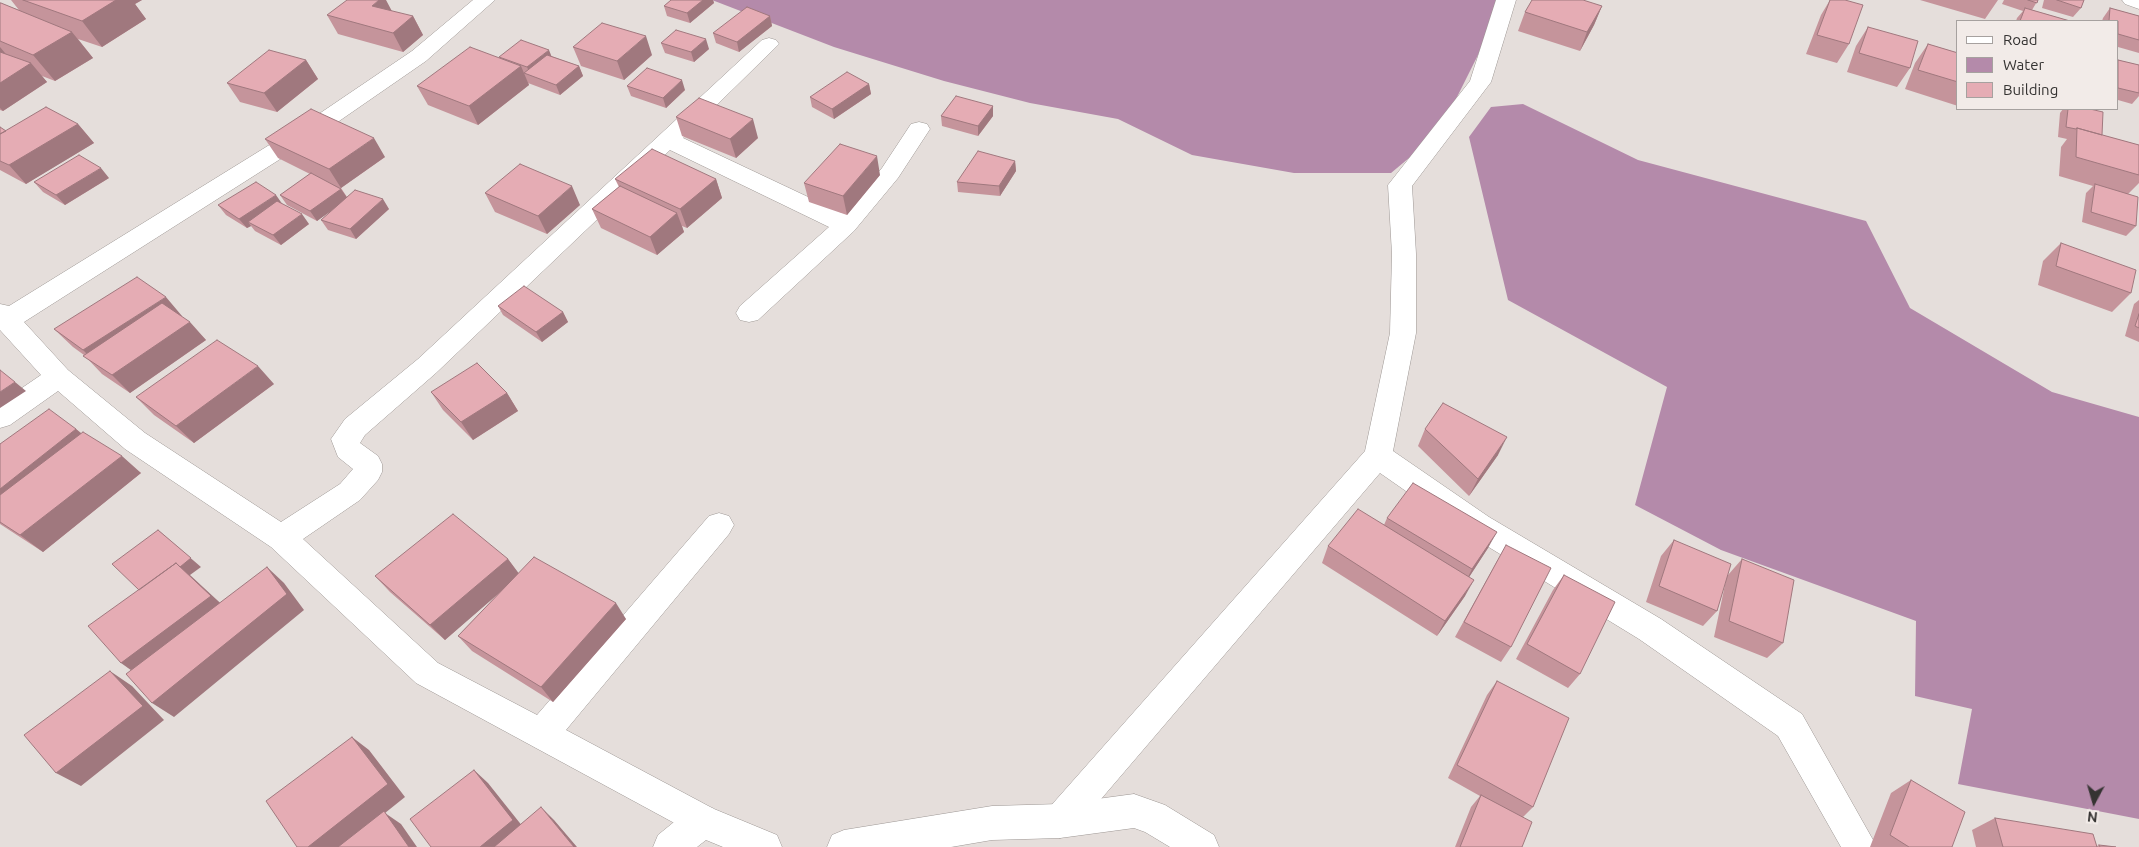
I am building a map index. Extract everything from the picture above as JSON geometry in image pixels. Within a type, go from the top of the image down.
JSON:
[{"type":"street","points":[[485,0],[419,56],[321,123],[3,317],[59,377],[135,441],[281,538],[427,673],[702,821],[765,847]]},
{"type":"street","points":[[1060,821],[1378,456],[1403,333],[1404,254],[1400,185],[1480,82],[1506,0]]},
{"type":"street","points":[[2132,0],[2139,3]]},
{"type":"street","points":[[281,538],[350,492],[368,472],[368,464],[348,448],[346,439],[355,427],[427,366],[769,44]]},
{"type":"street","points":[[749,313],[846,225],[890,173],[919,129]]},
{"type":"street","points":[[666,139],[846,225]]},
{"type":"street","points":[[0,416],[59,377]]},
{"type":"street","points":[[1378,456],[1479,526],[1650,629],[1790,725],[1860,847]]},
{"type":"street","points":[[542,734],[719,525]]},
{"type":"street","points":[[844,847],[992,823],[1060,821],[1134,811],[1154,817],[1202,847]]},
{"type":"street","points":[[670,847],[702,821]]},
{"type":"water","points":[[712,0],[1498,0],[1495,21],[1439,133],[1391,173],[1294,173],[1192,155],[1118,119],[1030,103],[944,81],[834,47]]},
{"type":"water","points":[[1523,104],[1638,160],[1866,221],[1910,308],[2052,392],[2139,417],[2139,819],[1958,784],[1972,709],[1915,696],[1916,621],[1721,550],[1635,505],[1667,387],[1508,300],[1469,137],[1491,107]]},
{"type":"building","points":[[23,0],[116,0],[82,21]]},
{"type":"building","points":[[347,0],[379,0],[372,6],[413,16],[393,33],[327,15]]},
{"type":"building","points":[[671,0],[703,0],[687,13],[664,6]]},
{"type":"building","points":[[1532,0],[1583,0],[1602,6],[1587,32],[1525,12]]},
{"type":"building","points":[[1830,0],[1845,0],[1863,5],[1849,44],[1817,35]]},
{"type":"building","points":[[2057,0],[2084,0],[2081,8]]},
{"type":"building","points":[[0,3],[72,32],[33,55],[0,41]]},
{"type":"building","points":[[747,7],[770,16],[737,42],[713,33]]},
{"type":"building","points":[[2025,8],[2067,20],[2020,20]]},
{"type":"building","points":[[2110,8],[2139,16],[2139,40],[2119,34],[2119,20],[2109,20]]},
{"type":"building","points":[[602,23],[646,36],[617,61],[573,47]]},
{"type":"building","points":[[1868,27],[1918,41],[1910,68],[1859,53]]},
{"type":"building","points":[[676,30],[706,39],[691,52],[661,43]]},
{"type":"building","points":[[521,40],[549,50],[527,67],[499,57]]},
{"type":"building","points":[[1928,44],[1956,52],[1956,81],[1918,70]]},
{"type":"building","points":[[470,47],[521,66],[469,106],[417,86]]},
{"type":"building","points":[[269,50],[306,60],[264,93],[227,83]]},
{"type":"building","points":[[0,52],[31,63],[0,83]]},
{"type":"building","points":[[547,55],[579,66],[556,85],[524,73]]},
{"type":"building","points":[[2119,60],[2139,65],[2139,93],[2119,88]]},
{"type":"building","points":[[647,68],[682,80],[663,98],[627,86]]},
{"type":"building","points":[[847,72],[869,84],[832,109],[810,97]]},
{"type":"building","points":[[956,96],[993,106],[978,126],[941,116]]},
{"type":"building","points":[[699,98],[753,119],[730,139],[676,117]]},
{"type":"building","points":[[46,107],[78,124],[9,165],[0,161],[0,134]]},
{"type":"building","points":[[311,109],[374,138],[329,169],[265,139]]},
{"type":"building","points":[[2068,110],[2094,110],[2103,112],[2102,135],[2066,127]]},
{"type":"building","points":[[0,127],[6,131],[0,134]]},
{"type":"building","points":[[2077,128],[2139,145],[2139,175],[2076,157]]},
{"type":"building","points":[[840,144],[877,156],[843,196],[804,183]]},
{"type":"building","points":[[652,149],[716,179],[680,209],[615,179]]},
{"type":"building","points":[[978,151],[1015,161],[999,186],[957,182]]},
{"type":"building","points":[[79,155],[101,168],[56,195],[34,182]]},
{"type":"building","points":[[520,164],[572,186],[538,216],[485,193]]},
{"type":"building","points":[[311,173],[341,189],[310,211],[280,195]]},
{"type":"building","points":[[256,182],[276,195],[239,219],[218,205]]},
{"type":"building","points":[[2095,184],[2138,197],[2136,226],[2091,212]]},
{"type":"building","points":[[620,186],[677,213],[650,237],[592,209]]},
{"type":"building","points":[[355,190],[383,199],[350,229],[321,220]]},
{"type":"building","points":[[277,201],[302,214],[273,235],[248,222]]},
{"type":"building","points":[[2061,243],[2136,270],[2131,293],[2056,266]]},
{"type":"building","points":[[137,277],[166,297],[83,350],[54,329]]},
{"type":"building","points":[[524,286],[563,312],[536,332],[498,306]]},
{"type":"building","points":[[162,303],[190,322],[112,375],[83,356]]},
{"type":"building","points":[[2139,314],[2139,328],[2135,326]]},
{"type":"building","points":[[217,340],[258,366],[176,426],[136,397]]},
{"type":"building","points":[[477,363],[507,393],[461,422],[431,392]]},
{"type":"building","points":[[0,370],[15,382],[0,392]]},
{"type":"building","points":[[1443,403],[1507,437],[1478,479],[1425,429]]},
{"type":"building","points":[[49,409],[76,429],[0,489],[0,444]]},
{"type":"building","points":[[83,432],[122,456],[20,535],[0,522],[0,495]]},
{"type":"building","points":[[1413,483],[1497,532],[1472,569],[1387,518]]},
{"type":"building","points":[[1358,509],[1474,580],[1445,621],[1328,546]]},
{"type":"building","points":[[453,514],[508,559],[430,625],[375,576]]},
{"type":"building","points":[[158,530],[191,558],[180,567],[176,563],[139,590],[112,564]]},
{"type":"building","points":[[1674,540],[1731,564],[1717,611],[1659,586]]},
{"type":"building","points":[[1506,545],[1551,568],[1511,647],[1464,622]]},
{"type":"building","points":[[534,557],[616,603],[541,687],[458,636]]},
{"type":"building","points":[[1742,559],[1794,580],[1783,643],[1729,621]]},
{"type":"building","points":[[176,563],[211,596],[121,663],[88,626]]},
{"type":"building","points":[[267,567],[287,594],[152,703],[126,674]]},
{"type":"building","points":[[1564,575],[1615,602],[1580,674],[1527,644]]},
{"type":"building","points":[[110,671],[143,706],[56,773],[24,735]]},
{"type":"building","points":[[1497,681],[1569,718],[1533,807],[1457,765]]},
{"type":"building","points":[[352,737],[388,784],[308,847],[297,847],[266,801]]},
{"type":"building","points":[[474,770],[513,820],[480,847],[431,847],[410,819]]},
{"type":"building","points":[[1911,780],[1965,812],[1952,847],[1909,847],[1890,835]]},
{"type":"building","points":[[1481,795],[1532,822],[1522,847],[1460,847]]},
{"type":"building","points":[[541,807],[574,847],[494,847]]},
{"type":"building","points":[[384,811],[409,847],[338,847]]},
{"type":"building","points":[[1995,818],[2093,834],[2097,847],[2003,847]]},
{"type":"building","points":[[2099,845],[2116,847],[2100,847]]}]
